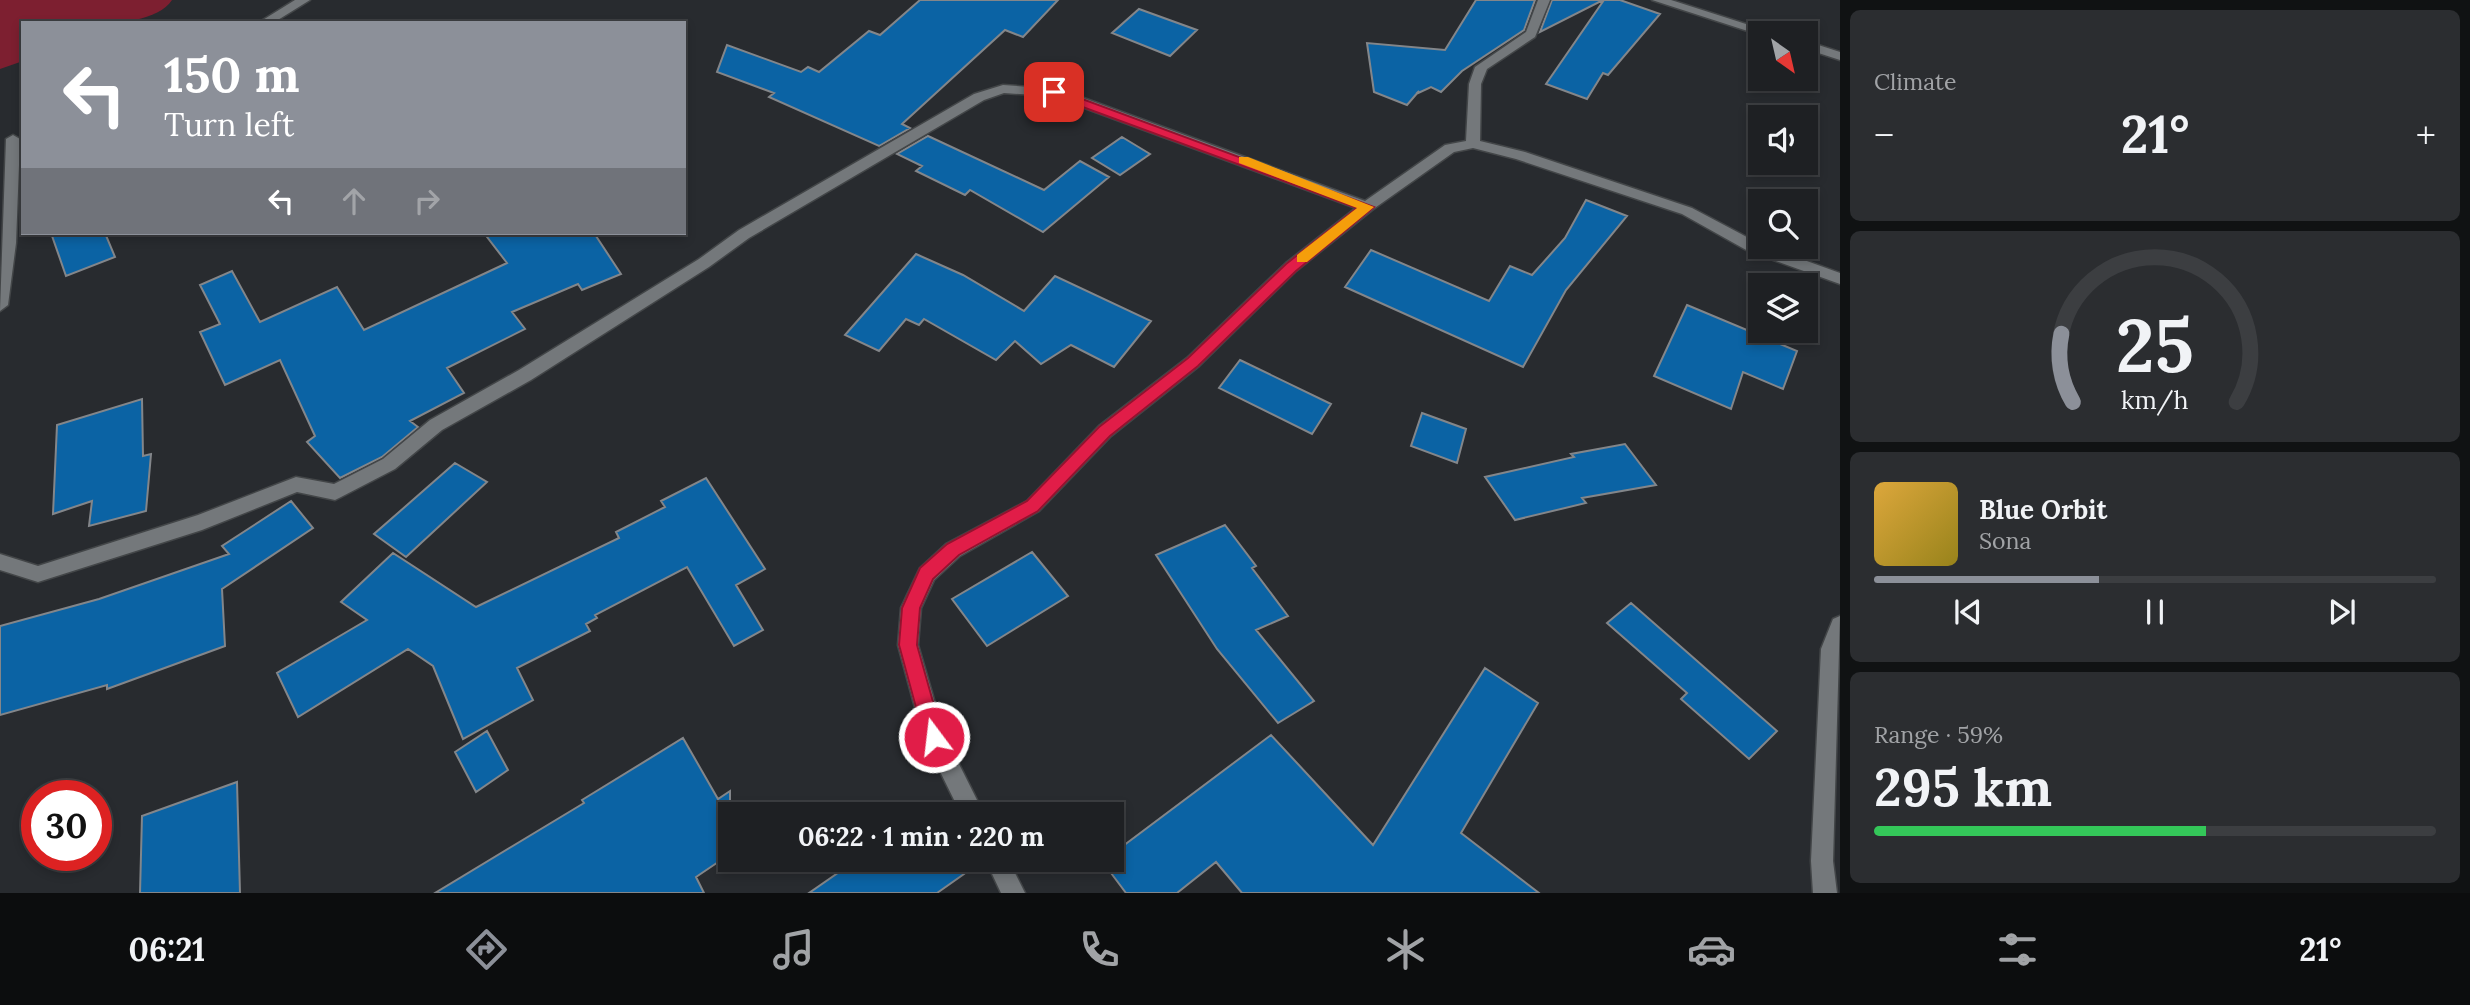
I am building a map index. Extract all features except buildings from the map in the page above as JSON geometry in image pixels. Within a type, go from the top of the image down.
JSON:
[{"type":"street","points":[[267,21],[304,0]]},
{"type":"street","points":[[1473,144],[1475,84],[1482,67],[1531,34],[1544,0]]},
{"type":"street","points":[[1658,0],[1748,27]]},
{"type":"street","points":[[1818,49],[1840,56]]},
{"type":"street","points":[[0,562],[38,575],[202,522],[296,484],[335,492],[389,464],[436,425],[525,374],[744,234],[957,109],[979,97],[1003,89],[1054,92],[1088,103],[1167,136],[1257,164],[1367,207]]},
{"type":"street","points":[[0,305],[9,243],[12,139]]},
{"type":"street","points":[[967,802],[934,737],[908,645],[911,608],[927,574],[953,550],[1032,506],[1105,431],[1193,362],[1291,268],[1367,207],[1450,148],[1473,144],[1520,155],[1686,211],[1753,247],[1840,279]]},
{"type":"street","points":[[1825,893],[1822,860],[1831,649],[1840,625]]},
{"type":"street","points":[[1002,872],[1013,893]]},
{"type":"shaded area","points":[[0,0],[172,0],[161,10],[130,21],[21,21],[21,62],[0,69]]},
{"type":"slow traffic","points":[[1244,160],[1367,207],[1302,259]]},
{"type":"route","points":[[934,737],[908,645],[911,608],[927,574],[953,550],[1032,506],[1105,431],[1152,391],[1193,362],[1291,268],[1367,207],[1257,164],[1167,136],[1054,92]]}]
